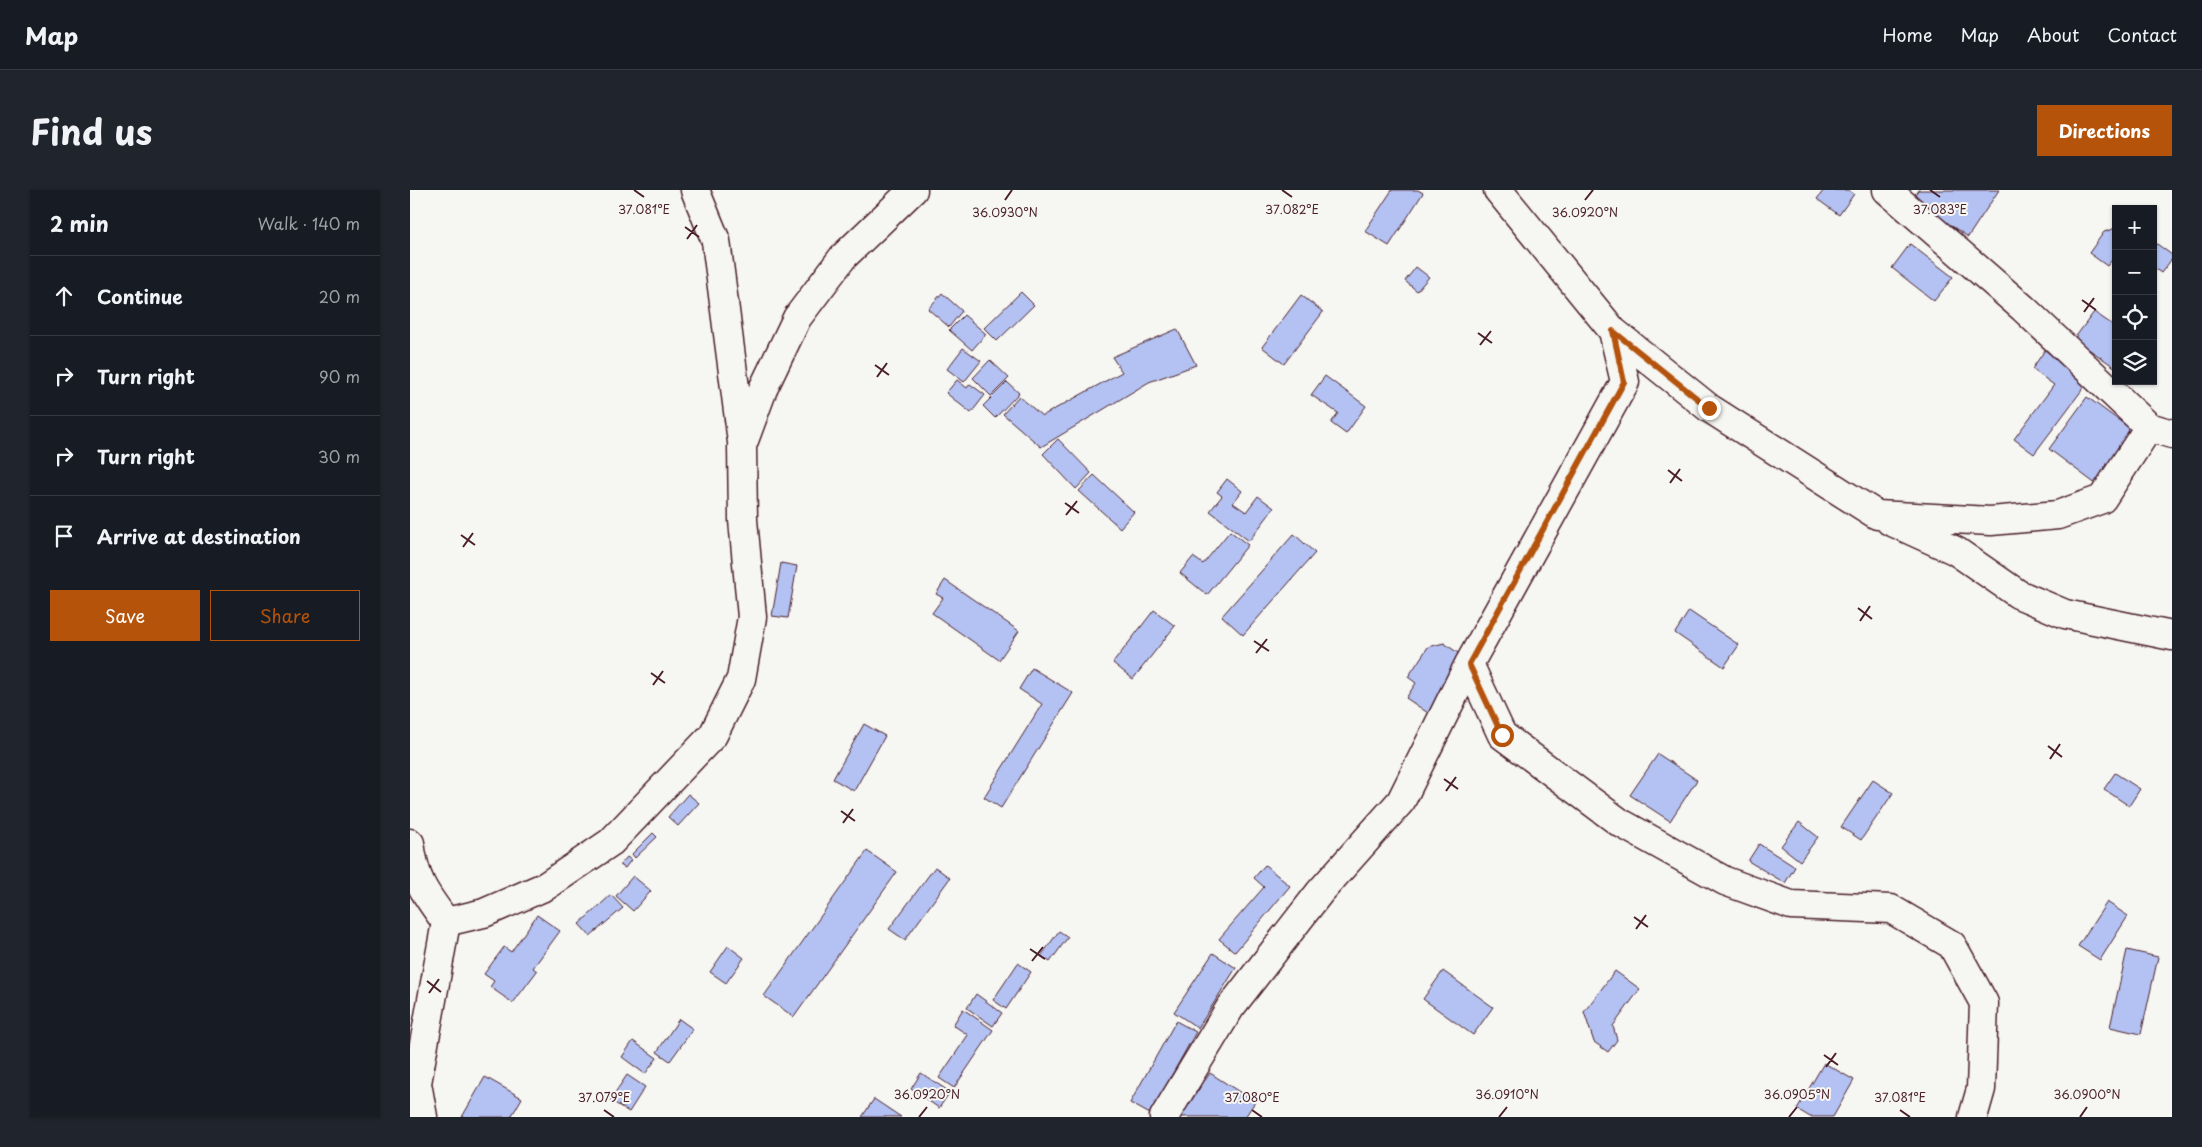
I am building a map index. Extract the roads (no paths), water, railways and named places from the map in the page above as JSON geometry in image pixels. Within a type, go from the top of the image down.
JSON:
[{"type":"street","points":[[446,922],[484,913],[546,886],[611,842],[713,735],[741,679],[752,617],[744,520],[742,446],[716,241],[695,190]]},
{"type":"street","points":[[742,446],[763,389],[797,318],[843,257],[913,190]]},
{"type":"street","points":[[1878,515],[1991,521],[2058,515],[2102,499],[2160,430],[1887,190]]},
{"type":"street","points":[[1507,194],[1613,331],[1709,408],[1878,515],[1956,551],[2018,594],[2064,614],[2172,636]]},
{"type":"street","points":[[1164,1117],[1230,1008],[1320,892],[1401,801],[1469,664],[1624,382],[1613,331]]},
{"type":"street","points":[[1469,664],[1502,735],[1619,822],[1725,881],[1791,905],[1891,909],[1952,945],[1984,1003],[1981,1089],[1973,1117]]},
{"type":"street","points":[[410,843],[412,860],[422,889],[446,922],[417,1083],[423,1117]]},
{"type":"street","points":[[410,1049],[428,1024]]}]
